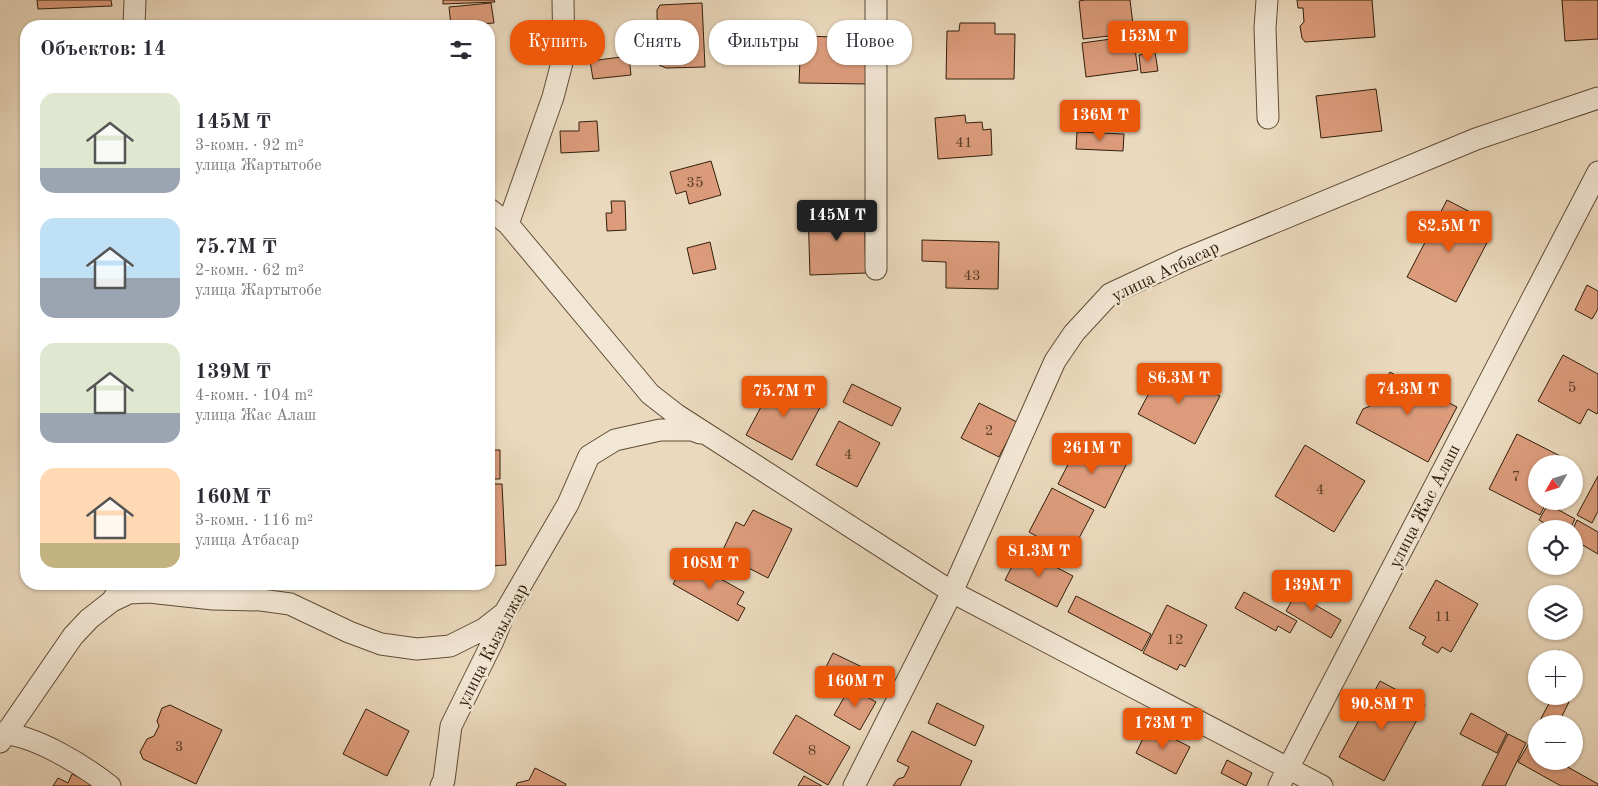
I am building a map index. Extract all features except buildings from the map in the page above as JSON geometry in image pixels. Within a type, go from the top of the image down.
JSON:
[{"type":"street","points":[[134,20],[135,0]]},
{"type":"street","points":[[508,224],[553,97],[562,63],[564,55],[564,0]]},
{"type":"street","points":[[876,0],[876,269]]},
{"type":"street","points":[[1267,0],[1265,28],[1268,118]]},
{"type":"street","name":"улица Атбасар","points":[[854,786],[952,592],[1055,361],[1074,333],[1110,294],[1183,260],[1476,139],[1598,98]]},
{"type":"street","name":"улица Жас Алаш","points":[[1279,786],[1598,172]]},
{"type":"street","points":[[495,214],[508,224],[650,394],[677,415],[952,592],[1322,786]]},
{"type":"street","name":"улица Кызылжар","points":[[440,786],[444,780],[452,726],[504,614],[568,504],[589,456],[616,440],[660,430],[692,430],[708,435]]},
{"type":"street","points":[[110,786],[89,770],[41,744],[2,736],[73,636],[118,592],[174,590],[214,599],[261,600],[290,604],[381,644],[417,649],[450,646],[484,629],[504,614]]}]
